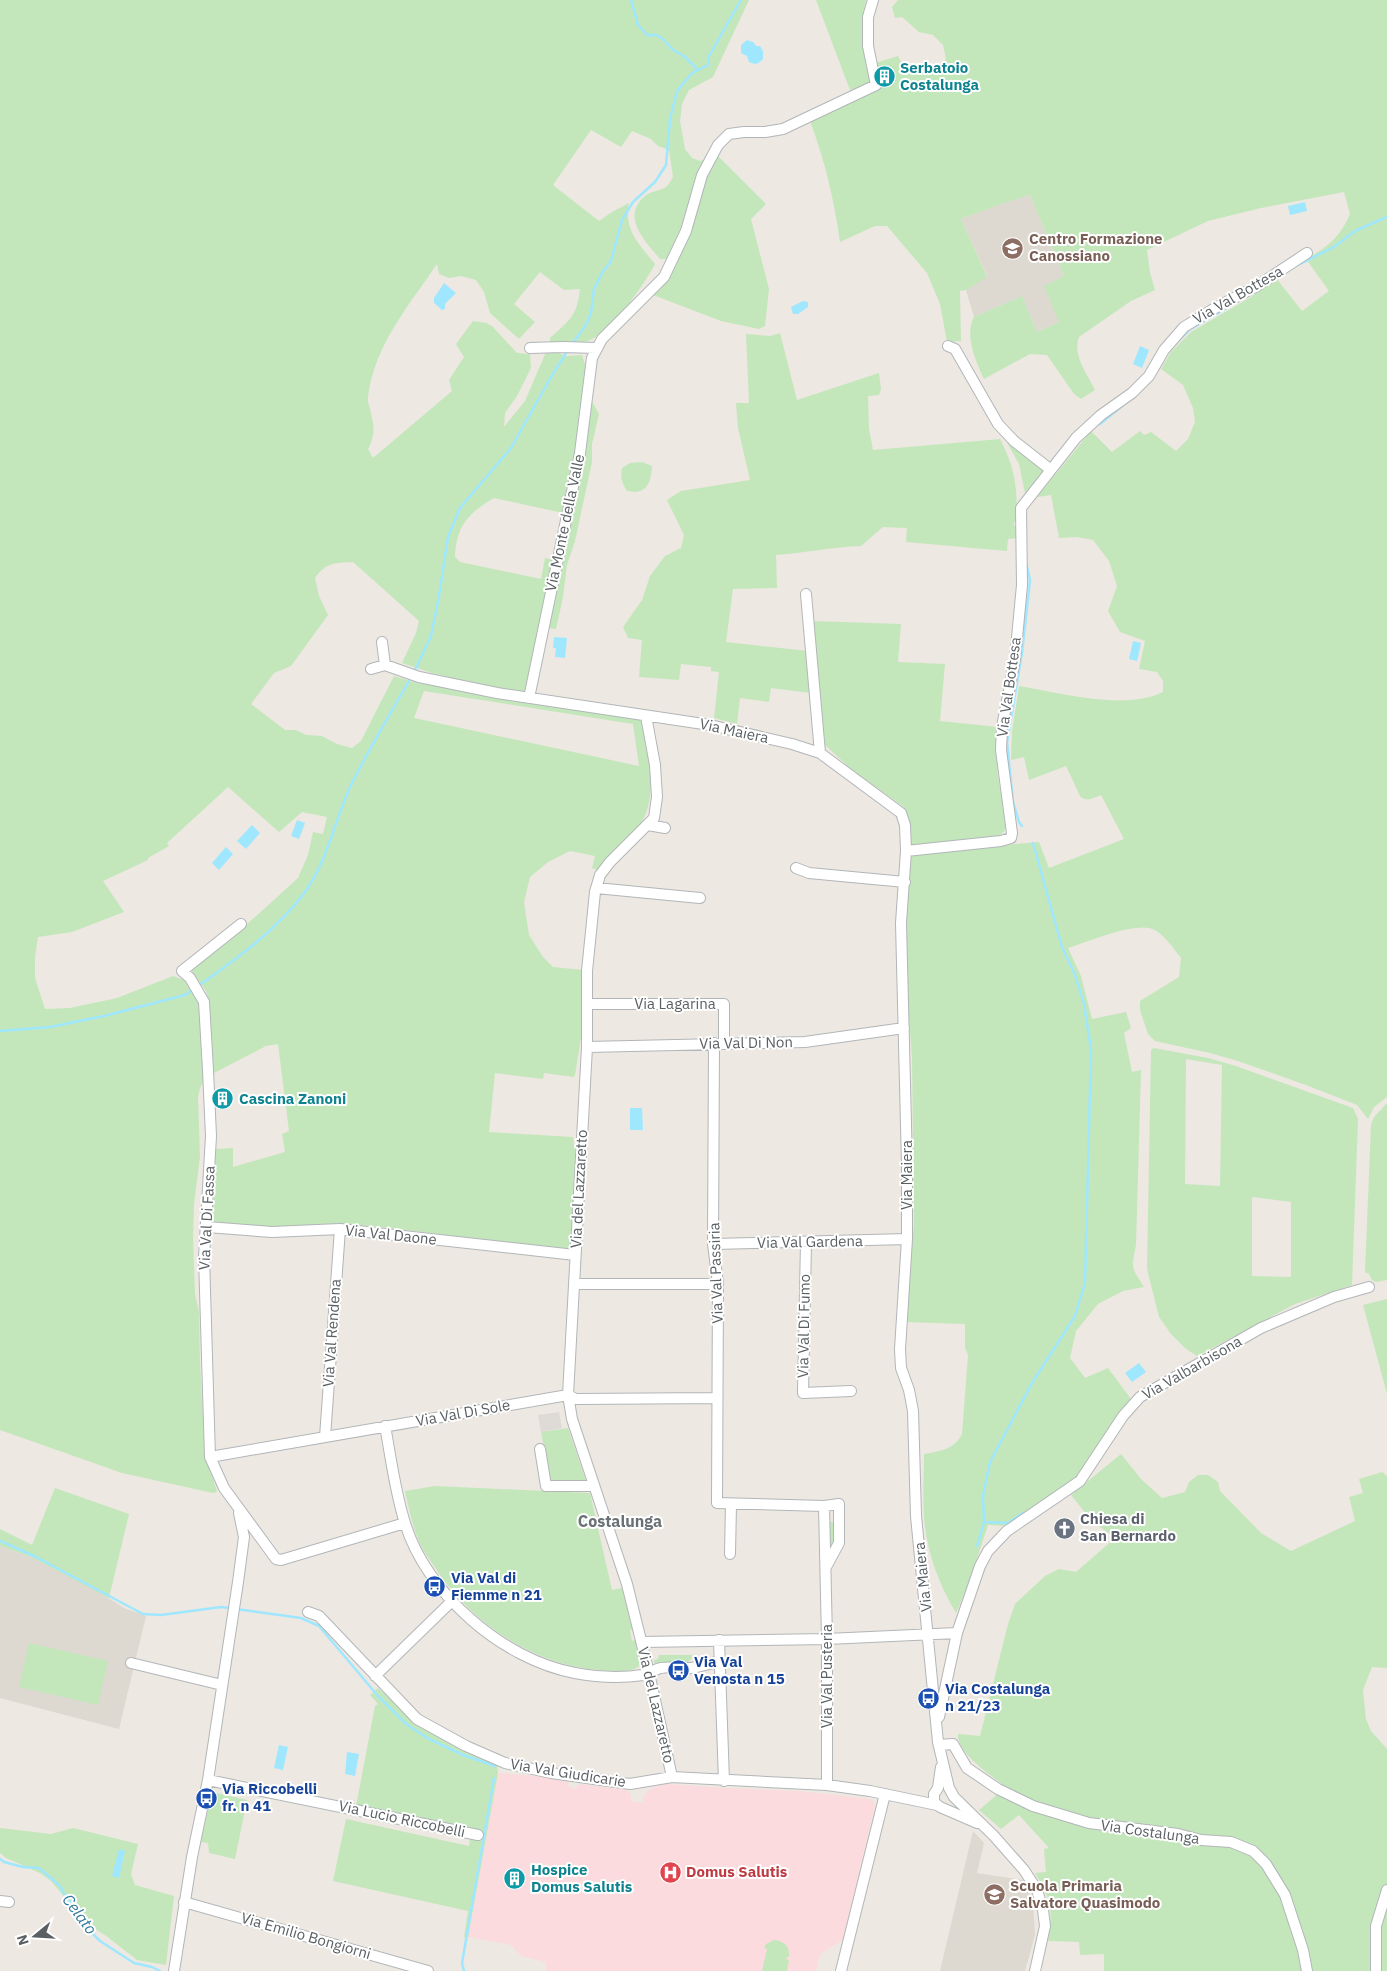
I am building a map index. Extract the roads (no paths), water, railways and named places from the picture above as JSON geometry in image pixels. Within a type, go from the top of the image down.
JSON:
[{"type":"street","name":"Via Monte della Valle","points":[[529,698],[580,453],[592,358],[602,339],[664,277],[686,231],[702,175],[718,145],[729,134],[783,129],[876,85],[868,46],[868,17],[873,0]]},
{"type":"street","name":"Via Val Bottesa","points":[[906,851],[1002,841],[1011,838],[1012,833],[1001,750],[1002,727],[1015,659],[1022,585],[1021,508],[1076,438],[1132,393],[1149,376],[1164,350],[1184,327],[1257,286],[1307,253]]},
{"type":"street","points":[[948,346],[955,349],[998,424],[1014,441],[1051,470]]},
{"type":"street","points":[[530,348],[597,348]]},
{"type":"street","points":[[806,594],[820,753]]},
{"type":"street","points":[[382,642],[385,665]]},
{"type":"street","points":[[371,668],[385,665],[419,676],[529,698],[646,716]]},
{"type":"street","name":"Via Maiera","points":[[646,716],[710,725],[792,744],[820,753],[901,812],[905,825],[905,882],[901,922],[907,1239],[900,1349],[901,1368],[909,1390],[913,1411],[916,1508],[928,1635]]},
{"type":"street","name":"Via del Lazzaretto","points":[[646,716],[657,797],[654,818],[610,862],[600,875],[596,888],[587,971],[587,1047],[568,1395],[572,1419],[626,1584],[650,1673],[672,1777],[827,1785],[885,1794],[940,1806]]},
{"type":"street","points":[[648,825],[666,828]]},
{"type":"street","points":[[796,868],[809,873],[905,882]]},
{"type":"street","points":[[596,888],[700,898]]},
{"type":"street","name":"Via Val Di Fassa","points":[[241,924],[182,971],[190,978],[204,1002],[211,1136],[204,1257],[210,1456],[224,1488],[276,1559],[281,1560],[405,1524]]},
{"type":"street","name":"Via Lagarina","points":[[587,1004],[724,1004],[719,1043]]},
{"type":"street","name":"Via Val Di Non","points":[[587,1047],[806,1042],[904,1028]]},
{"type":"street","name":"Via Val Passiria","points":[[717,1503],[718,1284],[713,1244],[719,1043]]},
{"type":"street","name":"Via Val Daone","points":[[207,1227],[272,1232],[340,1229],[575,1255]]},
{"type":"street","name":"Via Val Rendena","points":[[325,1437],[334,1291],[340,1229]]},
{"type":"street","name":"Via Val Gardena","points":[[713,1244],[907,1239]]},
{"type":"street","name":"Via Val Di Fumo","points":[[806,1242],[803,1393],[851,1391]]},
{"type":"street","points":[[574,1284],[718,1284]]},
{"type":"street","name":"Via Valbarbisona","points":[[957,1633],[974,1583],[991,1547],[1007,1531],[1080,1481],[1123,1416],[1140,1397],[1261,1328],[1334,1297],[1369,1287]]},
{"type":"street","name":"Via Val Di Sole","points":[[210,1456],[568,1395],[576,1399],[717,1398]]},
{"type":"street","points":[[385,1426],[405,1524],[417,1551],[452,1601],[476,1624],[498,1641],[525,1655],[574,1673],[616,1677],[650,1673],[660,1668],[692,1668],[721,1661]]},
{"type":"street","points":[[540,1450],[546,1486],[593,1486]]},
{"type":"street","points":[[174,1969],[184,1902],[208,1780],[244,1537],[241,1518],[234,1501]]},
{"type":"street","name":"Via Val Pusteria","points":[[717,1503],[824,1506],[839,1504],[839,1543],[826,1567]]},
{"type":"street","points":[[730,1554],[731,1504]]},
{"type":"street","name":"Via Val Pusteria","points":[[824,1506],[827,1639],[827,1785]]},
{"type":"street","points":[[244,1537],[250,1532],[258,1534]]},
{"type":"street","points":[[375,1676],[452,1601]]},
{"type":"street","name":"Via Val Giudicarie","points":[[308,1612],[319,1616],[417,1719],[466,1746],[505,1763],[551,1773],[630,1784],[672,1777]]},
{"type":"street","points":[[642,1642],[827,1639],[957,1633],[937,1726]]},
{"type":"street","points":[[928,1635],[939,1745],[951,1793],[951,1804],[940,1806]]},
{"type":"street","points":[[720,1640],[724,1781]]},
{"type":"street","points":[[131,1663],[222,1684]]},
{"type":"street","name":"Via Costalunga","points":[[939,1745],[953,1744],[967,1768],[998,1789],[1033,1806],[1090,1823],[1178,1834],[1201,1840],[1231,1842],[1253,1851],[1266,1864],[1285,1896],[1303,1950],[1307,1971]]},
{"type":"street","points":[[942,1760],[933,1798],[940,1806],[983,1825]]},
{"type":"street","name":"Via Lucio Riccobelli","points":[[208,1780],[478,1835]]},
{"type":"street","points":[[917,1801],[936,1791],[951,1793],[1024,1870],[1037,1890],[1043,1910],[1044,1926],[1034,1971]]},
{"type":"street","points":[[841,1971],[885,1794]]},
{"type":"street","points":[[1376,1971],[1376,1926],[1387,1890]]},
{"type":"street","name":"Via Emilio Bongiorni","points":[[184,1902],[428,1971]]},
{"type":"water","points":[[747,40],[753,42],[756,46],[760,46],[763,51],[763,59],[758,63],[749,62],[747,56],[741,53],[741,45]]},
{"type":"water","points":[[1305,202],[1307,211],[1290,215],[1288,206]]},
{"type":"water","points":[[444,283],[456,293],[445,304],[445,309],[442,310],[434,303],[434,298]]},
{"type":"water","points":[[803,301],[808,302],[808,307],[798,314],[793,314],[791,307]]},
{"type":"water","points":[[1140,346],[1149,350],[1142,368],[1133,364]]},
{"type":"water","points":[[554,637],[567,638],[565,658],[555,657],[556,648],[553,648]]},
{"type":"water","points":[[1133,641],[1141,643],[1137,661],[1129,659]]},
{"type":"water","points":[[297,820],[305,823],[299,839],[291,836]]},
{"type":"water","points":[[252,825],[260,833],[246,849],[237,841]]},
{"type":"water","points":[[226,847],[233,854],[219,870],[212,863]]},
{"type":"water","points":[[630,1108],[642,1108],[643,1130],[630,1130]]},
{"type":"water","points":[[1139,1363],[1146,1372],[1132,1382],[1125,1373]]},
{"type":"water","points":[[279,1745],[288,1747],[283,1770],[274,1768]]},
{"type":"water","points":[[347,1752],[359,1754],[355,1776],[345,1774]]},
{"type":"water","points":[[119,1849],[125,1851],[119,1878],[112,1876]]},
{"type":"waterway","points":[[631,0],[638,25],[647,35],[656,35],[662,38],[672,49],[685,57],[697,69]]},
{"type":"waterway","points":[[573,343],[587,323],[591,313],[594,289],[611,261],[622,220],[633,202],[655,182],[666,165],[670,119],[677,91],[692,73],[708,65],[709,56],[741,0]]},
{"type":"waterway","points":[[1296,266],[1334,247],[1355,231],[1387,217]]},
{"type":"waterway","points":[[1180,339],[1189,330],[1249,295]]},
{"type":"waterway","points":[[414,672],[431,636],[448,537],[460,508],[511,448],[568,350]]},
{"type":"waterway","points":[[1100,424],[1122,406]]},
{"type":"waterway","points":[[1022,826],[1013,802],[1007,742],[1022,653],[1030,580],[1026,562]]},
{"type":"waterway","points":[[197,987],[241,955],[268,932],[305,892],[325,854],[350,787],[411,677]]},
{"type":"waterway","points":[[977,1546],[984,1522],[983,1496],[990,1462],[1032,1383],[1075,1316],[1085,1283],[1091,1050],[1084,1004],[1075,975],[1062,947],[1033,843]]},
{"type":"waterway","points":[[0,1031],[50,1027],[104,1016],[185,995],[192,990]]},
{"type":"waterway","points":[[984,1522],[1008,1523],[1023,1513]]},
{"type":"waterway","points":[[0,1541],[36,1557],[143,1614],[161,1615],[221,1607],[230,1608]]},
{"type":"waterway","points":[[236,1609],[301,1618],[319,1626],[378,1696],[406,1724],[429,1739],[463,1755],[495,1766]]},
{"type":"waterway","points":[[464,1971],[462,1963],[494,1778]]},
{"type":"waterway","name":"Celato","points":[[0,1859],[4,1862],[23,1867],[39,1868],[60,1886],[65,1896],[80,1912],[88,1929],[100,1941],[134,1963],[160,1971]]},
{"type":"place","name":"Serbatoio Costalunga","points":[[884,77]]},
{"type":"place","name":"Centro Formazione Canossiano","points":[[1013,248]]},
{"type":"place","name":"Cascina Zanoni","points":[[223,1099]]},
{"type":"place","name":"Chiesa di San Bernardo","points":[[1064,1528]]},
{"type":"place","name":"Via Val di Fiemme n 21","points":[[435,1587]]},
{"type":"place","name":"Via Val Venosta n 15","points":[[678,1671]]},
{"type":"place","name":"Via Costalunga n 21/23","points":[[929,1698]]},
{"type":"place","name":"Via Riccobelli fr. n 41","points":[[206,1798]]},
{"type":"place","name":"Domus Salutis","points":[[670,1872]]},
{"type":"place","name":"Hospice Domus Salutis","points":[[515,1879]]},
{"type":"place","name":"Scuola Primaria Salvatore Quasimodo","points":[[994,1895]]},
{"type":"district","name":"Costalunga","points":[[620,1521]]}]
